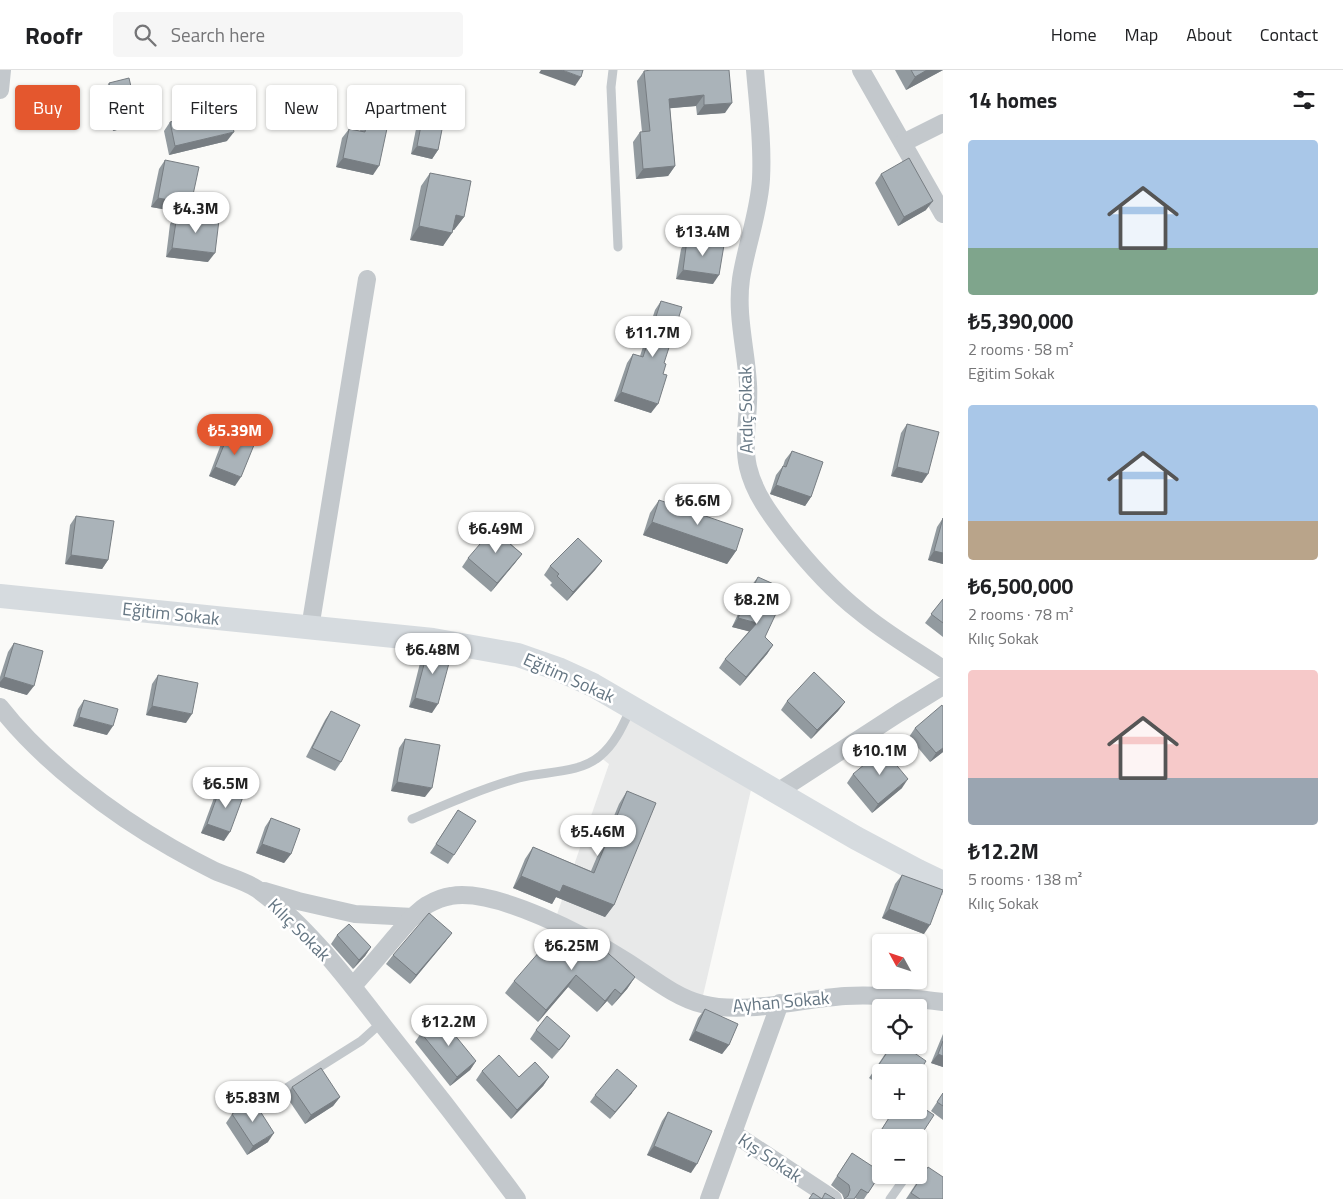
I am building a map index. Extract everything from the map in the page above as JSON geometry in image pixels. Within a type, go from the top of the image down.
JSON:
[{"type":"street","points":[[0,90],[2,70]]},
{"type":"street","name":"Ardıç Sokak","points":[[754,70],[761,141],[761,180],[741,279],[739,302],[749,393],[746,447],[747,466],[753,485],[763,504],[806,560],[826,582],[860,613],[943,669]]},
{"type":"street","points":[[861,70],[943,214]]},
{"type":"street","points":[[903,143],[943,123]]},
{"type":"street","points":[[310,628],[367,279]]},
{"type":"street","name":"Eğitim Sokak","points":[[0,596],[433,640],[518,655],[558,669],[593,685],[856,838],[943,883]]},
{"type":"street","points":[[779,792],[898,713],[943,686]]},
{"type":"street","name":"Kılıç Sokak","points":[[0,707],[44,756],[90,793],[132,823],[190,857],[215,871],[255,888],[294,920],[353,986],[516,1199]]},
{"type":"street","points":[[255,888],[298,902],[355,914],[413,917]]},
{"type":"street","name":"Ayhan Sokak","points":[[353,986],[413,917],[426,906],[439,899],[467,895],[496,900],[520,908],[593,940],[681,996],[701,1004],[718,1007],[741,1007],[846,996],[876,996],[943,1002]]},
{"type":"street","points":[[709,1199],[780,1003]]},
{"type":"street","name":"Kış Sokak","points":[[733,1133],[833,1199]]},
{"type":"lane","points":[[613,70],[610,86],[618,247]]},
{"type":"lane","points":[[412,819],[463,797],[520,778],[586,764],[600,756],[612,743],[624,725],[631,707]]},
{"type":"lane","points":[[272,1097],[361,1041],[381,1023]]},
{"type":"lane","points":[[890,1199],[901,1184]]},
{"type":"shaded area","points":[[631,707],[754,777],[701,1004],[554,923],[609,764],[600,757]]},
{"type":"building","points":[[562,70],[583,70],[581,77]]},
{"type":"building","points":[[729,70],[732,103],[704,105],[704,95],[669,99],[675,166],[643,169],[640,132],[650,131],[644,71]]},
{"type":"building","points":[[911,70],[927,70],[915,77]]},
{"type":"building","points":[[129,78],[131,85],[110,85],[109,83]]},
{"type":"building","points":[[170,122],[172,122],[172,130],[234,130],[234,132],[175,146]]},
{"type":"building","points":[[349,130],[365,132],[365,130],[387,130],[379,166],[343,158]]},
{"type":"building","points":[[420,130],[442,130],[438,150],[417,146]]},
{"type":"building","points":[[909,158],[933,201],[904,217],[881,174]]},
{"type":"building","points":[[165,160],[199,167],[191,204],[158,198]]},
{"type":"building","points":[[430,173],[471,181],[464,217],[456,215],[452,233],[419,226]]},
{"type":"building","points":[[177,215],[219,220],[215,253],[172,248]]},
{"type":"building","points":[[687,240],[724,245],[719,275],[683,270]]},
{"type":"building","points":[[661,301],[682,307],[664,363],[666,364],[663,374],[667,375],[658,404],[621,392],[633,354],[643,357]]},
{"type":"building","points":[[907,424],[939,432],[928,474],[897,467]]},
{"type":"building","points":[[228,435],[254,445],[241,477],[215,467]]},
{"type":"building","points":[[792,451],[823,462],[811,497],[776,485],[783,466],[786,467]]},
{"type":"building","points":[[659,500],[743,529],[736,551],[652,522]]},
{"type":"building","points":[[76,516],[114,521],[108,560],[71,555]]},
{"type":"building","points":[[943,518],[943,553],[934,551]]},
{"type":"building","points":[[498,523],[515,538],[510,544],[522,554],[497,583],[468,558]]},
{"type":"building","points":[[578,538],[602,561],[573,592],[550,566]]},
{"type":"building","points":[[758,577],[787,590],[765,637],[773,645],[746,677],[725,659],[757,623],[738,618]]},
{"type":"building","points":[[943,599],[943,623],[931,614]]},
{"type":"building","points":[[14,643],[43,651],[34,686],[4,677]]},
{"type":"building","points":[[429,646],[452,652],[438,704],[415,698]]},
{"type":"building","points":[[814,672],[845,702],[817,730],[787,701]]},
{"type":"building","points":[[158,675],[198,683],[192,714],[152,706]]},
{"type":"building","points":[[84,700],[118,709],[113,726],[79,717]]},
{"type":"building","points":[[942,705],[943,748],[936,753],[915,728]]},
{"type":"building","points":[[331,711],[360,725],[341,762],[312,748]]},
{"type":"building","points":[[405,739],[440,745],[432,788],[397,782]]},
{"type":"building","points":[[883,749],[908,779],[878,804],[853,774]]},
{"type":"building","points":[[221,786],[244,794],[230,832],[207,824]]},
{"type":"building","points":[[627,791],[656,803],[614,905],[563,885],[560,892],[521,876],[533,847],[594,873]]},
{"type":"building","points":[[458,810],[476,821],[454,855],[436,844]]},
{"type":"building","points":[[271,818],[300,829],[291,854],[262,844]]},
{"type":"building","points":[[902,875],[943,890],[930,925],[889,909]]},
{"type":"building","points":[[429,913],[452,933],[416,975],[393,955]]},
{"type":"building","points":[[349,924],[371,947],[359,960],[337,935]]},
{"type":"building","points":[[585,933],[635,977],[621,994],[615,989],[605,1001],[576,975],[546,1010],[514,981],[553,936],[570,951]]},
{"type":"building","points":[[705,1009],[738,1024],[729,1045],[695,1031]]},
{"type":"building","points":[[547,1016],[570,1036],[559,1050],[536,1030]]},
{"type":"building","points":[[440,1017],[476,1061],[457,1077],[421,1033]]},
{"type":"building","points":[[943,1041],[943,1056],[938,1054]]},
{"type":"building","points":[[886,1054],[916,1054],[926,1061],[924,1064],[879,1064]]},
{"type":"building","points":[[499,1055],[519,1077],[535,1062],[549,1077],[517,1110],[482,1071]]},
{"type":"building","points":[[321,1068],[340,1097],[311,1115],[292,1087]]},
{"type":"building","points":[[617,1069],[637,1086],[615,1112],[595,1095]]},
{"type":"building","points":[[943,1093],[943,1106],[937,1102]]},
{"type":"building","points":[[253,1100],[274,1133],[253,1146],[232,1114]]},
{"type":"building","points":[[927,1110],[934,1115],[925,1129],[882,1129],[888,1119],[927,1119]]},
{"type":"building","points":[[668,1112],[712,1131],[697,1164],[654,1146]]},
{"type":"building","points":[[852,1153],[872,1166],[872,1184],[874,1184],[868,1193],[861,1189],[854,1199],[844,1199],[848,1196],[849,1185],[837,1176]]},
{"type":"building","points":[[928,1167],[943,1177],[943,1199],[920,1199],[911,1193],[917,1184],[927,1184]]},
{"type":"building","points":[[813,1193],[822,1199],[809,1199]]},
{"type":"building","points":[[825,1193],[835,1199],[822,1199]]}]
